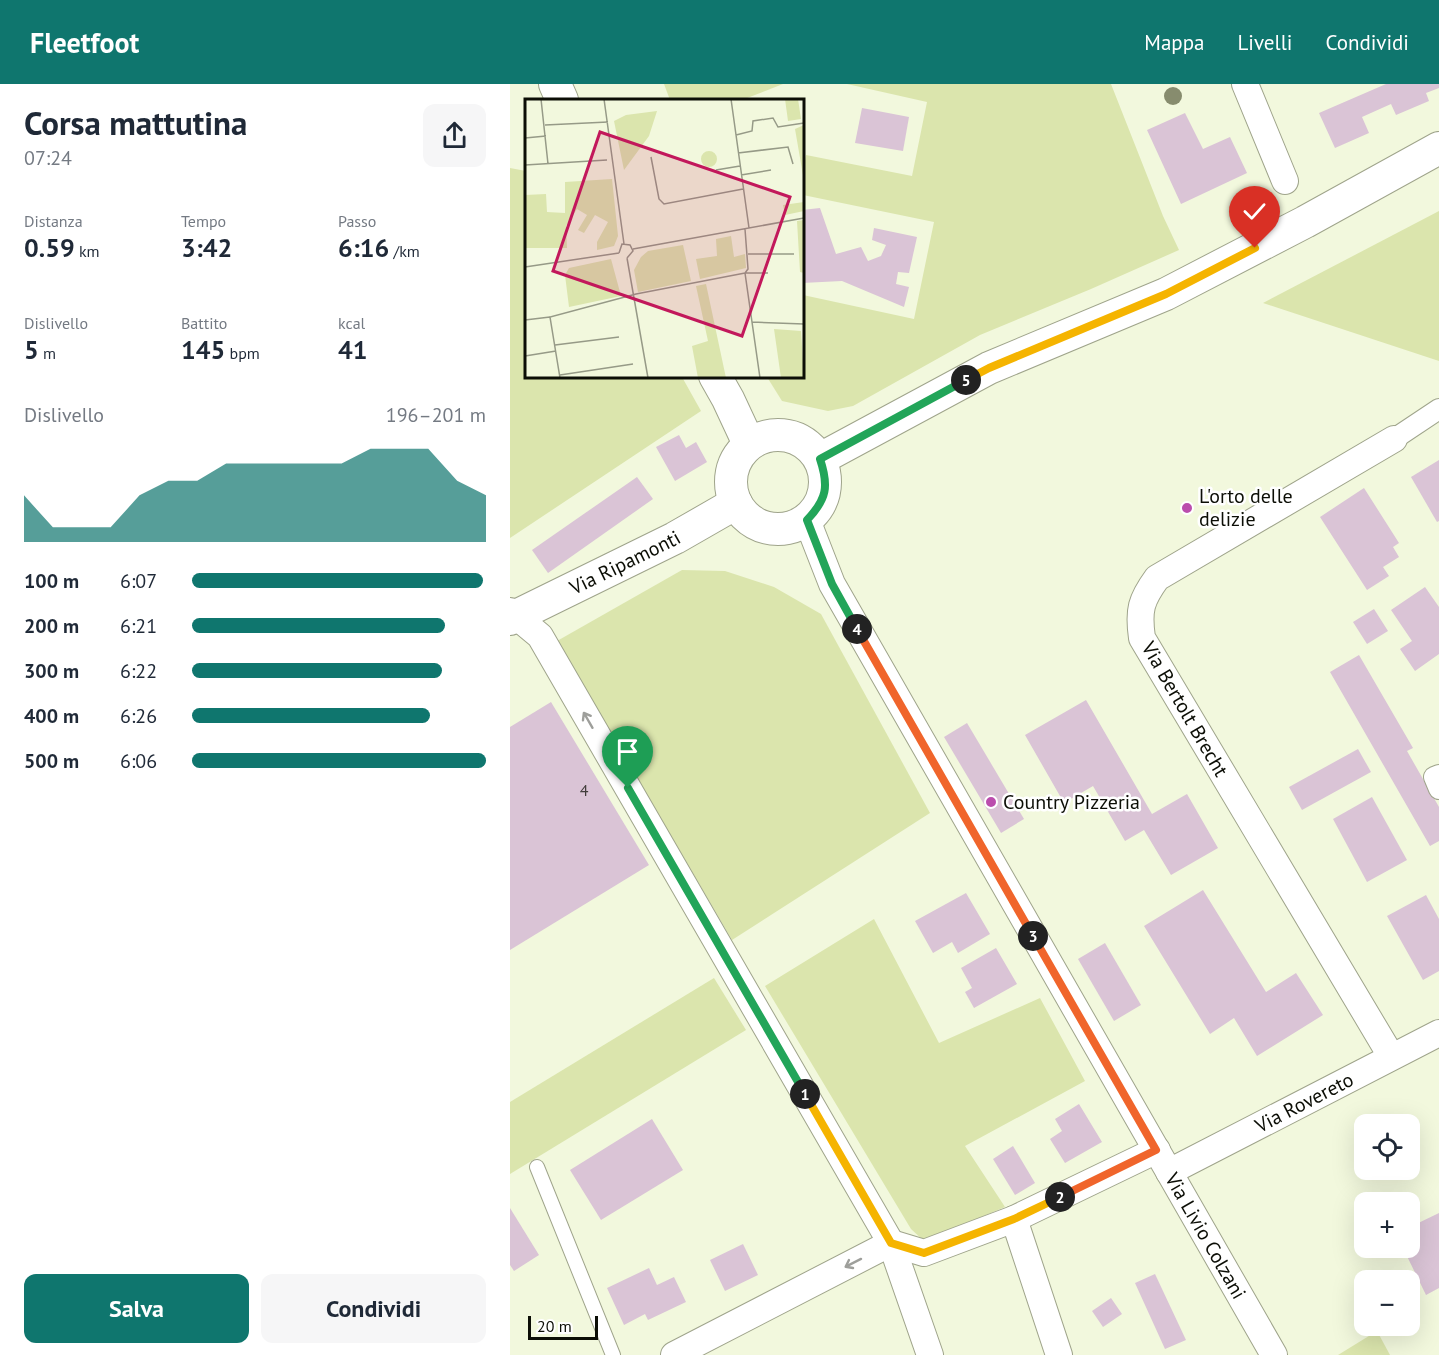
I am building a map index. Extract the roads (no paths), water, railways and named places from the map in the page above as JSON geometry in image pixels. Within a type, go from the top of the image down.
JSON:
[{"type":"street","points":[[555,84],[562,99]]},
{"type":"street","points":[[1245,84],[1286,181]]},
{"type":"street","points":[[820,459],[989,368],[1166,294],[1305,222],[1439,148]]},
{"type":"street","points":[[716,378],[749,444]]},
{"type":"street","name":"Via Bertolt Brecht","points":[[1391,1056],[1142,638],[1138,617],[1144,596],[1157,578],[1394,439],[1439,410]]},
{"type":"street","points":[[779,434],[796,437],[810,446],[820,459],[826,476],[825,493],[819,508],[807,520],[792,528],[776,530],[760,526],[746,517],[736,503],[731,489],[732,472],[738,457],[749,444],[763,436],[779,434]]},
{"type":"street","name":"Via Ripamonti","points":[[511,615],[675,538],[736,503]]},
{"type":"street","name":"Via Livio Colzani","points":[[807,520],[832,584],[1274,1355]]},
{"type":"street","points":[[511,615],[540,636],[891,1243],[930,1355]]},
{"type":"street","points":[[1439,775],[1434,777],[1439,789]]},
{"type":"street","name":"Via Rovereto","points":[[891,1243],[924,1253],[1014,1219],[1163,1161],[1439,1033]]},
{"type":"street","points":[[1014,1219],[1059,1355]]},
{"type":"street","points":[[674,1355],[891,1243]]},
{"type":"lane","points":[[537,1167],[613,1355]]},
{"type":"place","name":"L'orto delle delizie","points":[[1187,508]]},
{"type":"place","name":"Country Pizzeria","points":[[991,802]]}]
